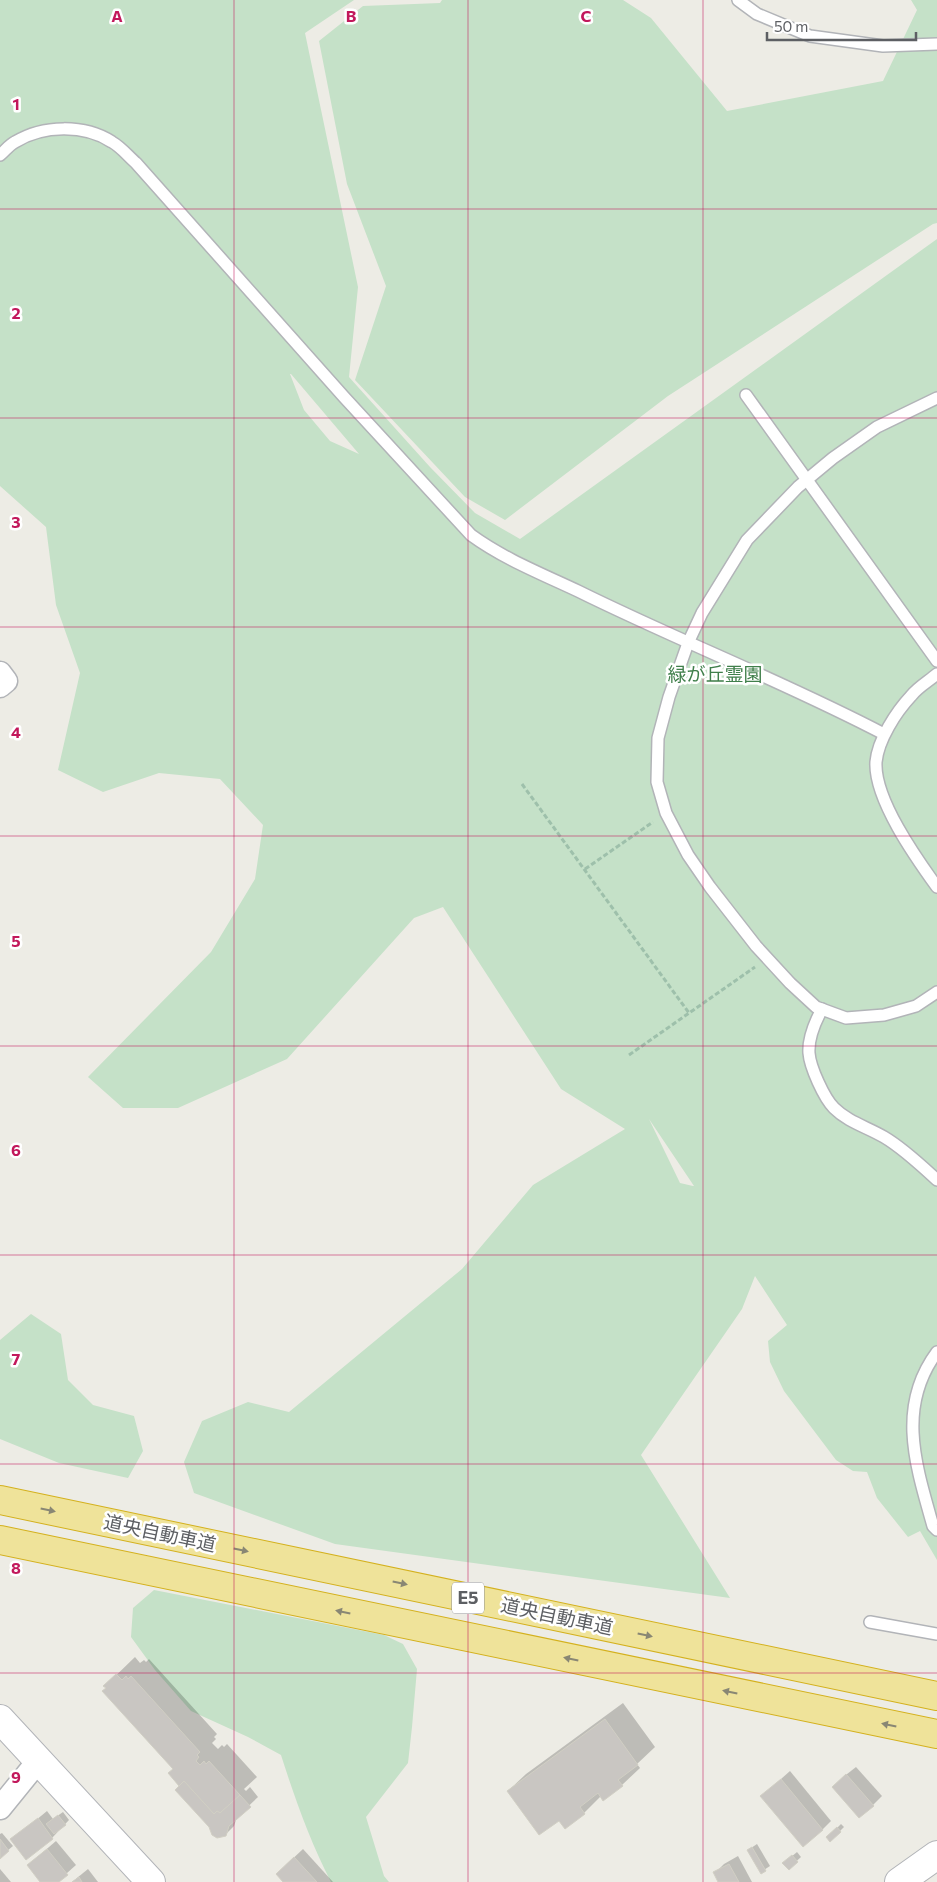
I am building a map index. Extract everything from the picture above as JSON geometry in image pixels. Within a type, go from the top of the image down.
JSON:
[{"type":"highway","name":"道央自動車道","points":[[0,1500],[937,1696]]},
{"type":"highway","name":"道央自動車道","points":[[0,1540],[937,1734]]},
{"type":"street","points":[[0,673],[6,681],[0,686]]},
{"type":"street","points":[[0,1719],[151,1882]]},
{"type":"street","points":[[0,1808],[39,1760]]},
{"type":"street","points":[[899,1882],[937,1855]]},
{"type":"lane","points":[[738,0],[757,14],[810,36],[882,46],[937,44]]},
{"type":"lane","points":[[0,155],[14,142],[31,135],[69,128],[100,135],[113,142],[136,163],[344,397],[471,535],[491,549],[884,734]]},
{"type":"lane","points":[[746,395],[937,661]]},
{"type":"lane","points":[[937,398],[878,427],[833,458],[807,479],[747,540],[702,613],[688,643],[658,738],[657,782],[666,813],[688,855],[710,887],[768,959],[816,1007],[846,1018],[884,1015],[916,1006],[937,992]]},
{"type":"lane","points":[[937,674],[910,696],[884,734],[876,764],[879,786],[905,842],[937,887]]},
{"type":"lane","points":[[822,1009],[812,1030],[809,1053],[821,1089],[834,1108],[851,1120],[884,1137],[923,1166],[937,1180]]},
{"type":"lane","points":[[937,1352],[922,1381],[912,1414],[913,1443],[919,1477],[933,1526],[937,1530]]},
{"type":"lane","points":[[870,1622],[937,1634]]},
{"type":"path","points":[[522,784],[690,1013]]},
{"type":"path","points":[[584,869],[666,813]]},
{"type":"path","points":[[630,1054],[768,959]]},
{"type":"green space","name":"緑が丘霊園","points":[[0,0],[354,0],[305,33],[358,287],[349,377],[430,467],[475,513],[520,539],[937,239],[937,1560],[920,1531],[908,1537],[877,1498],[867,1472],[853,1471],[836,1460],[784,1391],[770,1362],[768,1341],[787,1325],[755,1276],[742,1309],[641,1455],[730,1598],[335,1544],[194,1493],[184,1462],[202,1421],[248,1402],[289,1412],[462,1269],[533,1185],[625,1129],[561,1089],[443,907],[414,918],[287,1059],[178,1108],[123,1108],[88,1077],[211,952],[255,879],[263,825],[220,779],[159,773],[103,792],[58,770],[80,673],[56,605],[46,527],[0,486]],"holes":[[[291,374],[359,454],[330,441],[304,410]],[[649,1119],[694,1186],[680,1183]]]},
{"type":"green space","points":[[442,0],[623,0],[651,18],[727,111],[883,81],[917,10],[911,0],[937,0],[937,223],[668,396],[505,520],[465,497],[355,380],[386,286],[347,184],[319,41],[363,6],[440,3]]},
{"type":"green space","points":[[31,1314],[61,1334],[68,1380],[93,1405],[134,1416],[143,1451],[128,1478],[59,1463],[0,1439],[0,1340]]},
{"type":"green space","points":[[154,1590],[384,1635],[403,1644],[417,1669],[408,1763],[366,1817],[384,1876],[389,1882],[331,1882],[303,1820],[281,1755],[248,1737],[191,1711],[155,1670],[131,1637],[133,1608]]},
{"type":"building","points":[[116,1674],[122,1680],[126,1676],[128,1679],[131,1676],[200,1752],[197,1755],[199,1757],[196,1761],[200,1765],[204,1761],[206,1764],[209,1761],[240,1795],[220,1813],[217,1811],[214,1814],[184,1781],[179,1786],[168,1773],[173,1769],[102,1691],[106,1688],[103,1686]]},
{"type":"building","points":[[605,1719],[638,1765],[618,1780],[623,1786],[603,1801],[598,1793],[580,1807],[585,1814],[565,1829],[559,1821],[539,1835],[507,1791]]},
{"type":"building","points":[[846,1774],[874,1806],[859,1818],[832,1787]]},
{"type":"building","points":[[781,1779],[823,1830],[803,1847],[760,1796]]},
{"type":"building","points":[[184,1781],[214,1814],[217,1811],[220,1813],[240,1795],[251,1807],[229,1826],[226,1836],[217,1838],[212,1835],[209,1827],[175,1790]]},
{"type":"building","points":[[58,1815],[66,1825],[54,1834],[46,1824]]},
{"type":"building","points":[[38,1818],[53,1839],[26,1860],[10,1839]]},
{"type":"building","points":[[837,1827],[841,1832],[830,1842],[826,1837]]},
{"type":"building","points":[[0,1839],[9,1851],[0,1859]]},
{"type":"building","points":[[752,1847],[766,1871],[761,1874],[747,1850]]},
{"type":"building","points":[[47,1849],[68,1875],[59,1882],[40,1882],[27,1865]]},
{"type":"building","points":[[792,1855],[798,1862],[789,1870],[782,1863]]},
{"type":"building","points":[[294,1857],[317,1882],[283,1882],[276,1874]]},
{"type":"building","points":[[729,1864],[739,1882],[718,1882],[713,1872]]},
{"type":"building","points":[[79,1877],[82,1882],[72,1882]]}]
